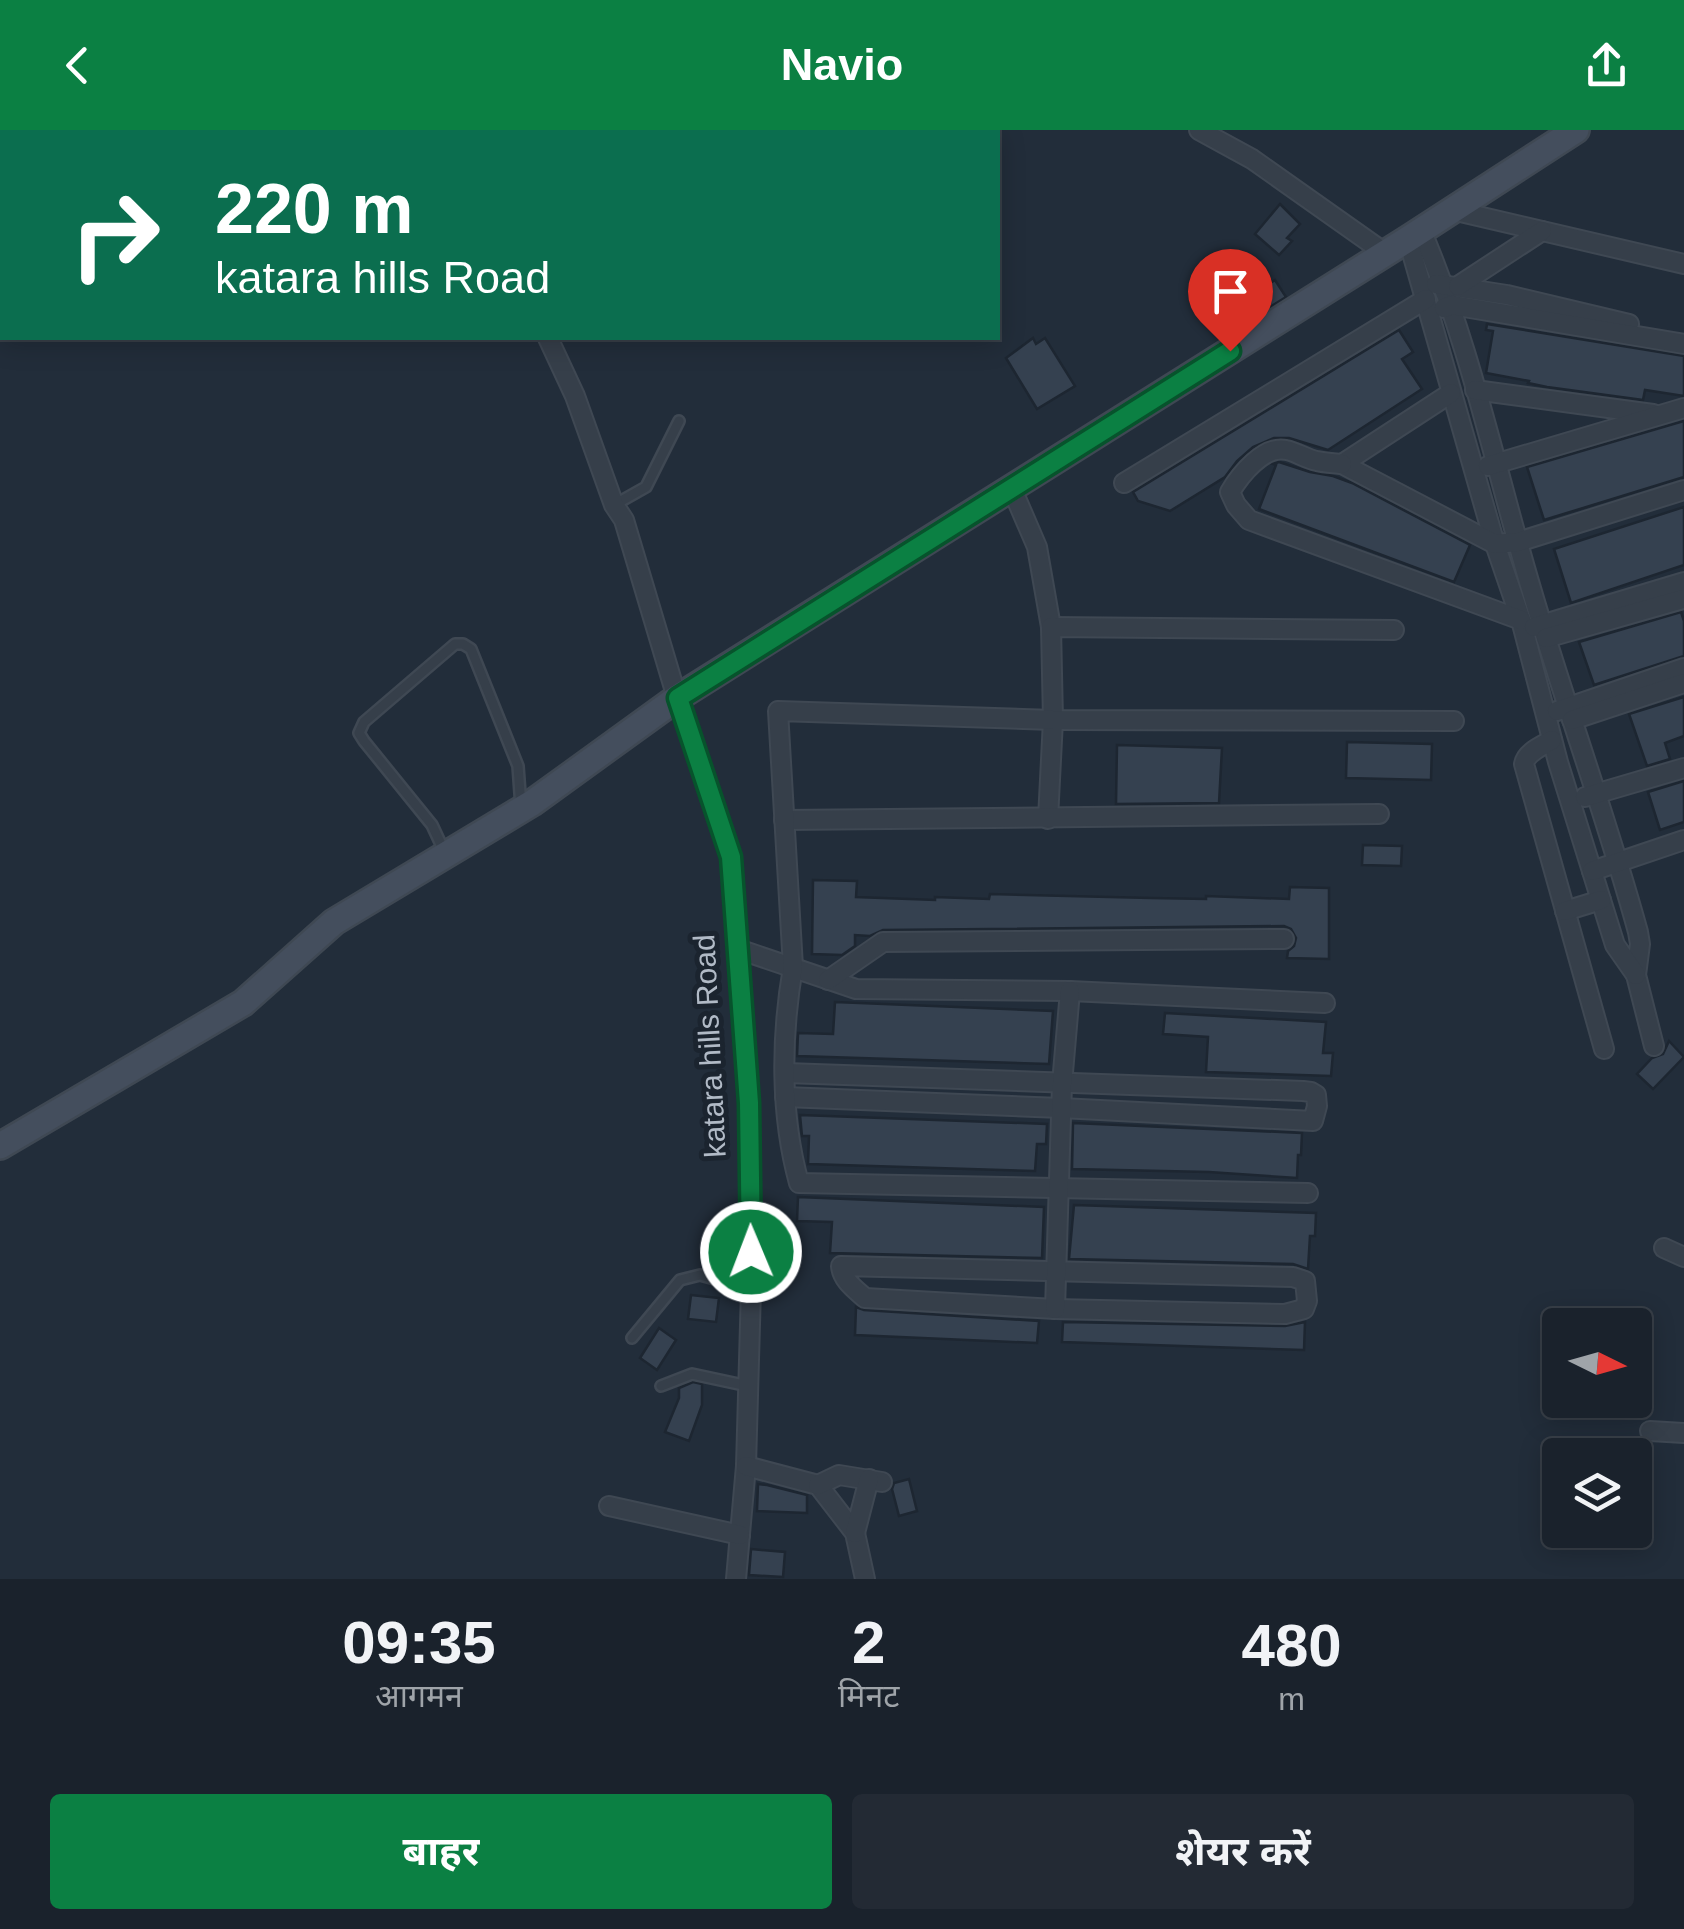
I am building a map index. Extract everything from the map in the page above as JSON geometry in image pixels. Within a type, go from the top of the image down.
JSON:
[{"type":"main road","points":[[0,1146],[243,1003],[334,922],[521,809],[678,698],[1576,130]]},
{"type":"street","points":[[1199,130],[1252,159],[1385,253]]},
{"type":"street","points":[[1452,210],[1684,264]]},
{"type":"street","points":[[1425,299],[1451,292],[1542,231]]},
{"type":"street","points":[[1414,235],[1451,292],[1518,542],[1552,740],[1615,945],[1636,975],[1654,1046]]},
{"type":"street","points":[[1414,235],[1425,299],[1495,544],[1569,714],[1619,863],[1640,944],[1636,975]]},
{"type":"street","points":[[1451,292],[1684,344]]},
{"type":"street","points":[[1124,483],[1425,299],[1451,292],[1508,295],[1629,324]]},
{"type":"street","name":"katara hills Road","points":[[549,340],[575,396],[614,505],[624,520],[731,857],[749,1103],[751,1289],[746,1466],[736,1579]]},
{"type":"street","points":[[1475,390],[1658,415]]},
{"type":"street","points":[[1342,464],[1451,393]]},
{"type":"street","points":[[1473,470],[1684,408]]},
{"type":"street","points":[[1682,592],[1533,628],[1248,520],[1230,492],[1257,460],[1272,450],[1284,449],[1315,461],[1342,464],[1495,544],[1518,542],[1684,490]]},
{"type":"street","points":[[1012,488],[1037,547],[1051,626],[1053,720],[1048,818]]},
{"type":"street","points":[[1051,626],[1394,630]]},
{"type":"street","points":[[1569,714],[1684,668]]},
{"type":"street","points":[[1546,714],[1569,714],[1684,682]]},
{"type":"street","points":[[1308,1193],[799,1184],[786,1097],[786,1006],[794,967],[778,711],[1053,720],[1454,720]]},
{"type":"street","points":[[1552,740],[1530,754],[1524,764],[1604,1049]]},
{"type":"street","points":[[1571,803],[1684,768]]},
{"type":"street","points":[[784,820],[1379,814]]},
{"type":"street","points":[[1592,870],[1684,840]]},
{"type":"street","points":[[1565,911],[1602,900]]},
{"type":"street","points":[[828,980],[883,942],[1284,939]]},
{"type":"street","points":[[738,949],[856,989],[1070,990],[1325,1003]]},
{"type":"street","points":[[1055,1309],[1062,1084],[1070,990]]},
{"type":"street","points":[[786,1073],[1303,1091],[1316,1095],[1317,1106],[1313,1122],[786,1097]]},
{"type":"street","points":[[1664,1248],[1684,1257]]},
{"type":"street","points":[[840,1266],[1056,1271],[1294,1278],[1305,1281],[1307,1301],[1304,1309],[1285,1314],[1055,1309],[865,1298],[847,1282],[840,1266]]},
{"type":"street","points":[[1650,1431],[1684,1433]]},
{"type":"street","points":[[746,1466],[818,1484],[839,1476],[876,1480],[856,1533]]},
{"type":"street","points":[[818,1484],[856,1533],[865,1579]]},
{"type":"street","points":[[609,1506],[740,1535]]},
{"type":"lane","points":[[614,505],[646,487],[679,421]]},
{"type":"lane","points":[[446,854],[432,825],[359,732],[364,722],[455,644],[471,649],[518,766],[521,809]]},
{"type":"lane","points":[[632,1338],[680,1280],[700,1275],[751,1289]]},
{"type":"lane","points":[[660,1386],[692,1374],[748,1386]]},
{"type":"building","points":[[1280,204],[1300,224],[1279,255],[1255,234]]},
{"type":"building","points":[[1275,280],[1286,297],[1257,315],[1246,299]]},
{"type":"building","points":[[1487,324],[1684,356],[1684,396],[1645,390],[1643,400],[1547,387],[1486,373],[1493,331],[1486,330]]},
{"type":"building","points":[[1399,330],[1413,352],[1402,359],[1422,389],[1328,450],[1289,438],[1274,438],[1253,447],[1225,477],[1170,511],[1138,501],[1133,492]]},
{"type":"building","points":[[1033,338],[1036,344],[1045,338],[1075,386],[1037,409],[1006,358]]},
{"type":"building","points":[[1684,421],[1684,477],[1544,520],[1527,467]]},
{"type":"building","points":[[1279,462],[1352,483],[1470,545],[1454,582],[1259,509],[1276,465],[1273,464]]},
{"type":"building","points":[[1684,507],[1684,565],[1571,603],[1554,549]]},
{"type":"building","points":[[1681,612],[1684,656],[1594,685],[1579,642]]},
{"type":"building","points":[[1684,697],[1684,736],[1665,743],[1670,759],[1647,766],[1629,714]]},
{"type":"building","points":[[1347,742],[1432,744],[1431,780],[1346,778]]},
{"type":"building","points":[[1117,745],[1222,748],[1219,803],[1116,804]]},
{"type":"building","points":[[1684,781],[1684,822],[1660,830],[1648,792]]},
{"type":"building","points":[[1363,845],[1402,846],[1401,866],[1362,865]]},
{"type":"building","points":[[813,880],[857,881],[856,897],[935,900],[989,899],[990,894],[1289,899],[1290,887],[1329,888],[1329,959],[1287,958],[1296,938],[1284,926],[883,930],[870,936],[855,935],[855,946],[842,955],[812,954]]},
{"type":"building","points":[[835,1002],[1053,1011],[1049,1064],[797,1056],[798,1033],[833,1034]]},
{"type":"building","points":[[1165,1013],[1326,1022],[1323,1053],[1333,1053],[1331,1076],[1206,1072],[1208,1037],[1163,1034]]},
{"type":"building","points":[[1669,1041],[1684,1057],[1653,1089],[1637,1074],[1652,1058],[1663,1054]]},
{"type":"building","points":[[800,1115],[1047,1124],[1046,1144],[1037,1144],[1035,1171],[808,1164],[809,1136],[802,1136]]},
{"type":"building","points":[[1073,1123],[1302,1133],[1297,1178],[1072,1169]]},
{"type":"building","points":[[798,1197],[1044,1207],[1042,1258],[830,1253],[832,1222],[797,1221]]},
{"type":"building","points":[[1074,1205],[1316,1213],[1315,1236],[1310,1236],[1308,1269],[1293,1264],[1069,1259]]},
{"type":"building","points":[[691,1295],[719,1298],[716,1322],[688,1319]]},
{"type":"building","points":[[856,1307],[1039,1321],[1037,1343],[855,1335]]},
{"type":"building","points":[[1063,1322],[1285,1326],[1305,1322],[1304,1350],[1062,1342]]},
{"type":"building","points":[[659,1328],[676,1340],[657,1370],[640,1358]]},
{"type":"building","points":[[693,1382],[702,1384],[702,1405],[689,1441],[665,1432],[679,1398],[679,1388]]},
{"type":"building","points":[[909,1479],[917,1511],[899,1516],[892,1489],[894,1483]]},
{"type":"building","points":[[758,1484],[807,1495],[807,1513],[757,1511]]},
{"type":"building","points":[[751,1549],[785,1552],[783,1577],[749,1575]]},
{"type":"route","points":[[751,1252],[749,1103],[731,857],[678,698],[1230,351]]}]
